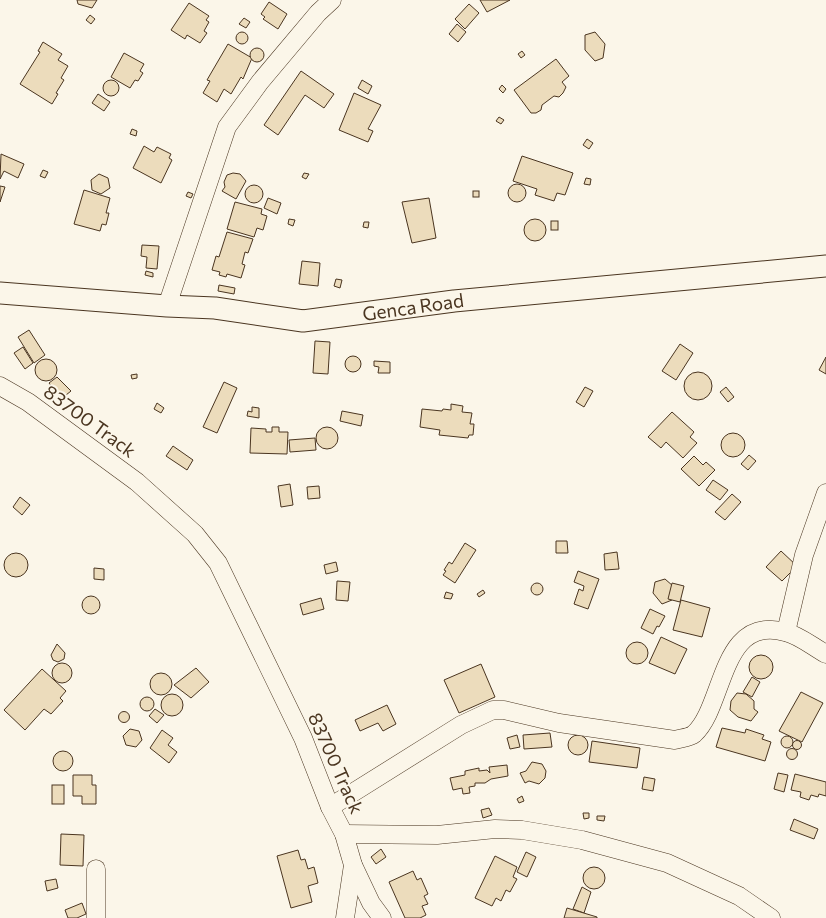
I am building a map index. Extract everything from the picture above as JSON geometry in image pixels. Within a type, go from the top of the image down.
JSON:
[{"type":"street","points":[[168,306],[227,127],[318,13],[332,0]]},
{"type":"street","name":"Genca Road","points":[[0,293],[214,308],[302,321],[454,301],[826,266]]},
{"type":"street","name":"83700 Track","points":[[0,386],[28,402],[136,482],[195,534],[218,563],[303,738],[330,807],[344,834],[437,835],[495,829],[522,830],[582,840],[667,863],[739,896],[771,918]]},
{"type":"street","points":[[786,632],[804,555],[826,493]]},
{"type":"street","points":[[330,807],[461,725],[493,710],[504,710],[559,723],[675,740],[694,734],[703,721],[732,656],[744,639],[752,633],[766,630],[786,632],[826,654]]},
{"type":"street","points":[[344,834],[353,866],[382,918]]},
{"type":"street","points":[[345,918],[353,866]]},
{"type":"street","points":[[96,870],[96,918]]},
{"type":"building","points":[[77,0],[97,0],[92,8],[78,4]]},
{"type":"building","points":[[480,0],[510,0],[487,12]]},
{"type":"building","points":[[269,2],[287,14],[278,29],[263,19],[265,17],[261,14]]},
{"type":"building","points":[[189,3],[209,16],[206,20],[209,22],[204,31],[207,33],[200,43],[187,35],[185,39],[171,30]]},
{"type":"building","points":[[469,4],[479,13],[465,29],[455,19]]},
{"type":"building","points":[[90,15],[95,19],[91,24],[86,20]]},
{"type":"building","points":[[244,18],[250,22],[246,28],[239,24]]},
{"type":"building","points":[[457,24],[466,32],[458,42],[449,34]]},
{"type":"building","points":[[244,32],[247,33],[247,43],[240,44],[237,43],[236,36],[237,33]]},
{"type":"building","points":[[595,32],[605,44],[603,58],[595,61],[585,50],[585,35]]},
{"type":"building","points":[[43,42],[62,54],[58,60],[68,66],[61,78],[64,80],[52,104],[20,84],[40,52],[38,51]]},
{"type":"building","points":[[228,44],[252,58],[243,79],[241,77],[231,94],[224,89],[217,102],[203,93],[210,81],[207,80]]},
{"type":"building","points":[[257,48],[262,50],[264,55],[262,60],[257,62],[252,60],[250,55],[252,50]]},
{"type":"building","points":[[522,51],[525,55],[521,58],[518,54]]},
{"type":"building","points":[[124,53],[144,64],[140,71],[143,73],[130,88],[111,77]]},
{"type":"building","points":[[556,59],[569,76],[562,82],[566,87],[559,97],[554,96],[542,105],[541,110],[531,113],[514,90]]},
{"type":"building","points":[[301,71],[334,94],[324,108],[305,95],[278,135],[264,125]]},
{"type":"building","points":[[111,80],[117,82],[119,88],[117,94],[111,96],[105,94],[103,88],[105,82]]},
{"type":"building","points":[[362,80],[372,86],[368,94],[358,88]]},
{"type":"building","points":[[502,85],[506,89],[503,93],[499,89]]},
{"type":"building","points":[[354,93],[381,105],[368,129],[373,131],[368,142],[339,130]]},
{"type":"building","points":[[98,94],[110,102],[104,111],[92,103]]},
{"type":"building","points":[[499,117],[504,120],[501,124],[496,121]]},
{"type":"building","points":[[132,129],[137,131],[136,136],[130,134]]},
{"type":"building","points":[[587,139],[593,143],[589,149],[583,145]]},
{"type":"building","points":[[144,146],[154,152],[157,147],[171,154],[169,158],[172,160],[161,183],[133,168]]},
{"type":"building","points":[[1,154],[24,164],[18,178],[4,171],[0,179]]},
{"type":"building","points":[[522,156],[573,173],[565,195],[557,193],[554,201],[535,195],[537,189],[513,181]]},
{"type":"building","points":[[43,170],[48,172],[45,178],[40,176]]},
{"type":"building","points":[[233,173],[240,174],[246,181],[236,199],[222,191],[225,187],[224,182],[227,175]]},
{"type":"building","points":[[304,173],[309,174],[306,179],[302,177]]},
{"type":"building","points":[[99,174],[108,178],[110,188],[101,194],[92,190],[91,180]]},
{"type":"building","points":[[586,178],[591,179],[590,185],[584,184]]},
{"type":"building","points":[[517,184],[523,187],[526,193],[523,199],[517,202],[511,199],[508,193],[511,187]]},
{"type":"building","points":[[254,185],[260,188],[263,194],[260,200],[254,203],[248,200],[245,194],[248,188]]},
{"type":"building","points":[[0,186],[5,187],[0,202]]},
{"type":"building","points":[[84,190],[110,198],[106,213],[109,213],[106,225],[102,224],[100,231],[74,224]]},
{"type":"building","points":[[473,191],[479,191],[479,197],[473,197]]},
{"type":"building","points":[[188,192],[193,194],[191,198],[186,196]]},
{"type":"building","points":[[268,198],[281,203],[277,214],[264,208]]},
{"type":"building","points":[[429,198],[436,238],[412,243],[402,202]]},
{"type":"building","points":[[235,202],[262,209],[261,214],[267,216],[263,230],[257,228],[254,237],[227,229]]},
{"type":"building","points":[[289,219],[295,220],[293,226],[288,224]]},
{"type":"building","points":[[535,219],[545,226],[546,230],[539,240],[535,241],[525,234],[524,230],[531,220]]},
{"type":"building","points":[[551,221],[558,221],[558,230],[551,230]]},
{"type":"building","points":[[364,222],[369,222],[368,228],[363,227]]},
{"type":"building","points":[[227,232],[253,239],[248,253],[245,252],[242,264],[245,265],[241,278],[227,274],[226,277],[219,275],[220,272],[212,270],[216,256],[219,257]]},
{"type":"building","points":[[142,245],[159,246],[157,269],[146,268],[147,257],[141,256]]},
{"type":"building","points":[[302,261],[320,263],[318,286],[299,284]]},
{"type":"building","points":[[146,271],[153,273],[153,277],[145,275]]},
{"type":"building","points":[[336,279],[342,280],[340,288],[334,286]]},
{"type":"building","points":[[219,285],[235,288],[234,294],[218,291]]},
{"type":"building","points":[[29,330],[45,355],[34,363],[18,337]]},
{"type":"building","points":[[315,341],[330,342],[328,374],[313,373]]},
{"type":"building","points":[[680,344],[693,353],[676,380],[662,371]]},
{"type":"building","points":[[23,347],[33,363],[25,369],[14,353]]},
{"type":"building","points":[[353,356],[361,364],[353,372],[345,364]]},
{"type":"building","points":[[826,357],[826,374],[819,370]]},
{"type":"building","points":[[46,359],[54,362],[57,370],[54,378],[46,381],[38,378],[35,370],[38,362]]},
{"type":"building","points":[[374,361],[390,362],[390,373],[378,373],[379,367],[374,366]]},
{"type":"building","points":[[698,372],[708,376],[712,386],[708,396],[698,400],[688,396],[684,386],[688,376]]},
{"type":"building","points":[[137,374],[137,378],[132,379],[131,375]]},
{"type":"building","points":[[57,377],[71,391],[61,399],[49,383]]},
{"type":"building","points":[[224,382],[237,388],[217,433],[203,427]]},
{"type":"building","points":[[585,387],[593,391],[584,407],[576,402]]},
{"type":"building","points":[[726,387],[734,397],[728,402],[720,392]]},
{"type":"building","points":[[157,403],[164,408],[161,413],[154,409]]},
{"type":"building","points":[[451,404],[463,406],[462,412],[472,413],[470,424],[474,424],[473,435],[469,435],[468,438],[439,435],[440,430],[420,427],[422,409],[451,410]]},
{"type":"building","points":[[252,407],[259,408],[259,418],[247,416],[248,411],[252,412]]},
{"type":"building","points":[[342,411],[363,415],[361,426],[340,421]]},
{"type":"building","points":[[672,412],[694,432],[690,437],[697,443],[683,458],[666,442],[661,448],[648,437]]},
{"type":"building","points":[[272,427],[279,427],[279,432],[288,432],[287,454],[250,453],[251,428],[266,429],[266,432],[272,432]]},
{"type":"building","points":[[327,427],[335,430],[338,438],[335,446],[327,449],[319,446],[316,438],[319,430]]},
{"type":"building","points":[[733,433],[738,434],[744,440],[744,450],[738,456],[733,457],[728,456],[722,450],[721,445],[722,440],[728,434]]},
{"type":"building","points":[[315,438],[316,450],[290,452],[289,440]]},
{"type":"building","points":[[173,446],[193,460],[187,470],[166,456]]},
{"type":"building","points":[[749,455],[756,461],[748,470],[741,464]]},
{"type":"building","points":[[694,456],[703,465],[706,462],[715,470],[699,486],[681,469]]},
{"type":"building","points":[[713,480],[728,490],[720,500],[706,490]]},
{"type":"building","points":[[290,484],[293,505],[281,507],[278,486]]},
{"type":"building","points":[[319,486],[320,498],[308,499],[307,487]]},
{"type":"building","points":[[732,494],[741,502],[725,520],[715,512]]},
{"type":"building","points":[[20,497],[30,505],[22,515],[13,507]]},
{"type":"building","points":[[556,541],[567,541],[568,553],[556,553]]},
{"type":"building","points":[[465,543],[476,550],[455,583],[443,575],[446,571],[444,570],[449,562],[452,564]]},
{"type":"building","points":[[781,551],[797,566],[782,581],[766,567]]},
{"type":"building","points":[[617,552],[619,569],[605,570],[604,554]]},
{"type":"building","points":[[16,553],[25,556],[28,565],[25,574],[16,577],[7,574],[4,565],[7,556]]},
{"type":"building","points":[[336,562],[338,571],[326,574],[324,565]]},
{"type":"building","points":[[94,568],[104,569],[104,580],[94,579]]},
{"type":"building","points":[[578,571],[599,579],[588,609],[574,604],[579,589],[583,591],[584,586],[574,582]]},
{"type":"building","points":[[665,579],[673,586],[672,600],[662,604],[653,593],[655,582]]},
{"type":"building","points":[[337,581],[350,582],[348,601],[336,600]]},
{"type":"building","points":[[535,583],[539,583],[543,589],[539,595],[535,595],[531,591],[531,587]]},
{"type":"building","points":[[672,583],[684,586],[680,602],[668,599]]},
{"type":"building","points":[[483,590],[485,593],[479,597],[477,594]]},
{"type":"building","points":[[446,592],[453,594],[451,599],[444,598]]},
{"type":"building","points":[[91,596],[97,599],[100,605],[97,611],[91,614],[85,611],[82,605],[85,599]]},
{"type":"building","points":[[321,598],[324,609],[303,615],[300,604]]},
{"type":"building","points":[[681,600],[710,608],[702,637],[673,630]]},
{"type":"building","points":[[650,609],[665,616],[653,634],[641,628]]},
{"type":"building","points":[[661,637],[687,649],[675,674],[649,663]]},
{"type":"building","points":[[633,642],[641,642],[648,649],[648,657],[641,664],[633,664],[626,657],[626,649]]},
{"type":"building","points":[[57,644],[65,653],[64,659],[58,662],[53,660],[51,655]]},
{"type":"building","points":[[761,655],[770,658],[773,667],[770,676],[761,679],[752,676],[749,667],[752,658]]},
{"type":"building","points":[[62,663],[69,666],[72,673],[69,680],[62,683],[55,680],[52,673],[55,666]]},
{"type":"building","points":[[481,664],[495,697],[459,713],[444,680]]},
{"type":"building","points":[[196,668],[209,682],[191,698],[174,685]]},
{"type":"building","points":[[42,669],[66,691],[60,698],[63,701],[51,714],[44,709],[25,730],[4,710]]},
{"type":"building","points":[[161,673],[169,676],[172,684],[169,692],[161,695],[153,692],[150,684],[153,676]]},
{"type":"building","points":[[752,677],[760,682],[752,697],[743,692]]},
{"type":"building","points":[[801,692],[823,703],[802,742],[779,731]]},
{"type":"building","points":[[737,693],[746,694],[754,701],[754,709],[758,712],[751,721],[738,717],[730,710],[731,701]]},
{"type":"building","points":[[172,694],[180,697],[183,705],[180,713],[172,716],[164,713],[161,705],[164,697]]},
{"type":"building","points":[[147,697],[152,699],[154,704],[152,709],[147,711],[142,709],[140,704],[142,699]]},
{"type":"building","points":[[387,705],[396,724],[383,731],[378,723],[360,731],[355,720]]},
{"type":"building","points":[[155,709],[164,715],[157,723],[149,716]]},
{"type":"building","points":[[124,711],[130,717],[124,723],[118,717]]},
{"type":"building","points":[[722,728],[745,733],[746,729],[764,735],[762,739],[771,742],[765,761],[716,747]]},
{"type":"building","points":[[130,729],[139,731],[142,740],[136,747],[126,745],[123,736]]},
{"type":"building","points":[[162,730],[173,738],[168,745],[177,752],[169,763],[150,748]]},
{"type":"building","points":[[550,733],[552,747],[524,749],[523,735]]},
{"type":"building","points":[[517,735],[520,747],[510,749],[507,738]]},
{"type":"building","points":[[578,735],[585,738],[588,745],[585,752],[578,755],[571,752],[568,745],[571,738]]},
{"type":"building","points":[[785,736],[789,736],[793,742],[789,748],[785,748],[781,744],[781,740]]},
{"type":"building","points":[[797,740],[802,745],[797,750],[792,745]]},
{"type":"building","points":[[592,741],[640,748],[637,768],[589,762]]},
{"type":"building","points":[[792,748],[798,754],[792,760],[786,754]]},
{"type":"building","points":[[59,751],[67,751],[73,757],[73,765],[67,771],[59,771],[53,765],[53,757]]},
{"type":"building","points":[[532,762],[542,764],[546,771],[545,778],[539,784],[529,781],[525,783],[520,773],[526,771]]},
{"type":"building","points":[[507,765],[508,776],[491,779],[485,783],[475,783],[475,786],[469,787],[470,793],[463,794],[462,788],[453,790],[450,778],[465,775],[465,771],[479,768],[479,771],[487,770],[490,773],[489,767]]},
{"type":"building","points":[[778,773],[788,775],[784,792],[774,789]]},
{"type":"building","points":[[795,774],[826,782],[826,796],[819,794],[818,797],[811,795],[809,800],[800,797],[801,792],[791,790]]},
{"type":"building","points":[[73,775],[92,775],[92,785],[96,785],[96,804],[82,804],[82,796],[73,796]]},
{"type":"building","points":[[644,777],[655,779],[653,791],[642,789]]},
{"type":"building","points":[[52,785],[64,785],[64,804],[52,804]]},
{"type":"building","points":[[522,796],[524,801],[519,803],[517,799]]},
{"type":"building","points":[[489,808],[492,815],[483,818],[481,810]]},
{"type":"building","points":[[583,813],[589,813],[589,818],[584,819]]},
{"type":"building","points":[[597,816],[605,816],[604,821],[597,820]]},
{"type":"building","points":[[794,819],[818,829],[814,839],[790,830]]},
{"type":"building","points":[[61,834],[84,835],[83,866],[60,865]]},
{"type":"building","points":[[381,849],[386,857],[376,864],[371,857]]},
{"type":"building","points":[[298,850],[301,860],[305,859],[308,869],[314,867],[318,883],[308,886],[312,902],[291,908],[277,856]]},
{"type":"building","points":[[526,852],[536,857],[527,877],[517,872]]},
{"type":"building","points":[[495,856],[517,867],[513,877],[517,879],[510,892],[506,890],[501,901],[496,898],[492,906],[475,898]]},
{"type":"building","points":[[594,867],[602,870],[605,878],[602,886],[594,889],[586,886],[583,878],[586,870]]},
{"type":"building","points":[[413,871],[417,880],[421,878],[428,894],[424,896],[428,904],[422,906],[426,915],[420,918],[405,918],[389,882]]},
{"type":"building","points":[[56,879],[58,888],[47,891],[45,881]]},
{"type":"building","points":[[582,887],[591,892],[584,913],[573,909]]},
{"type":"building","points":[[82,903],[86,914],[77,918],[68,918],[65,910]]},
{"type":"building","points":[[567,908],[597,917],[597,918],[564,918]]}]
